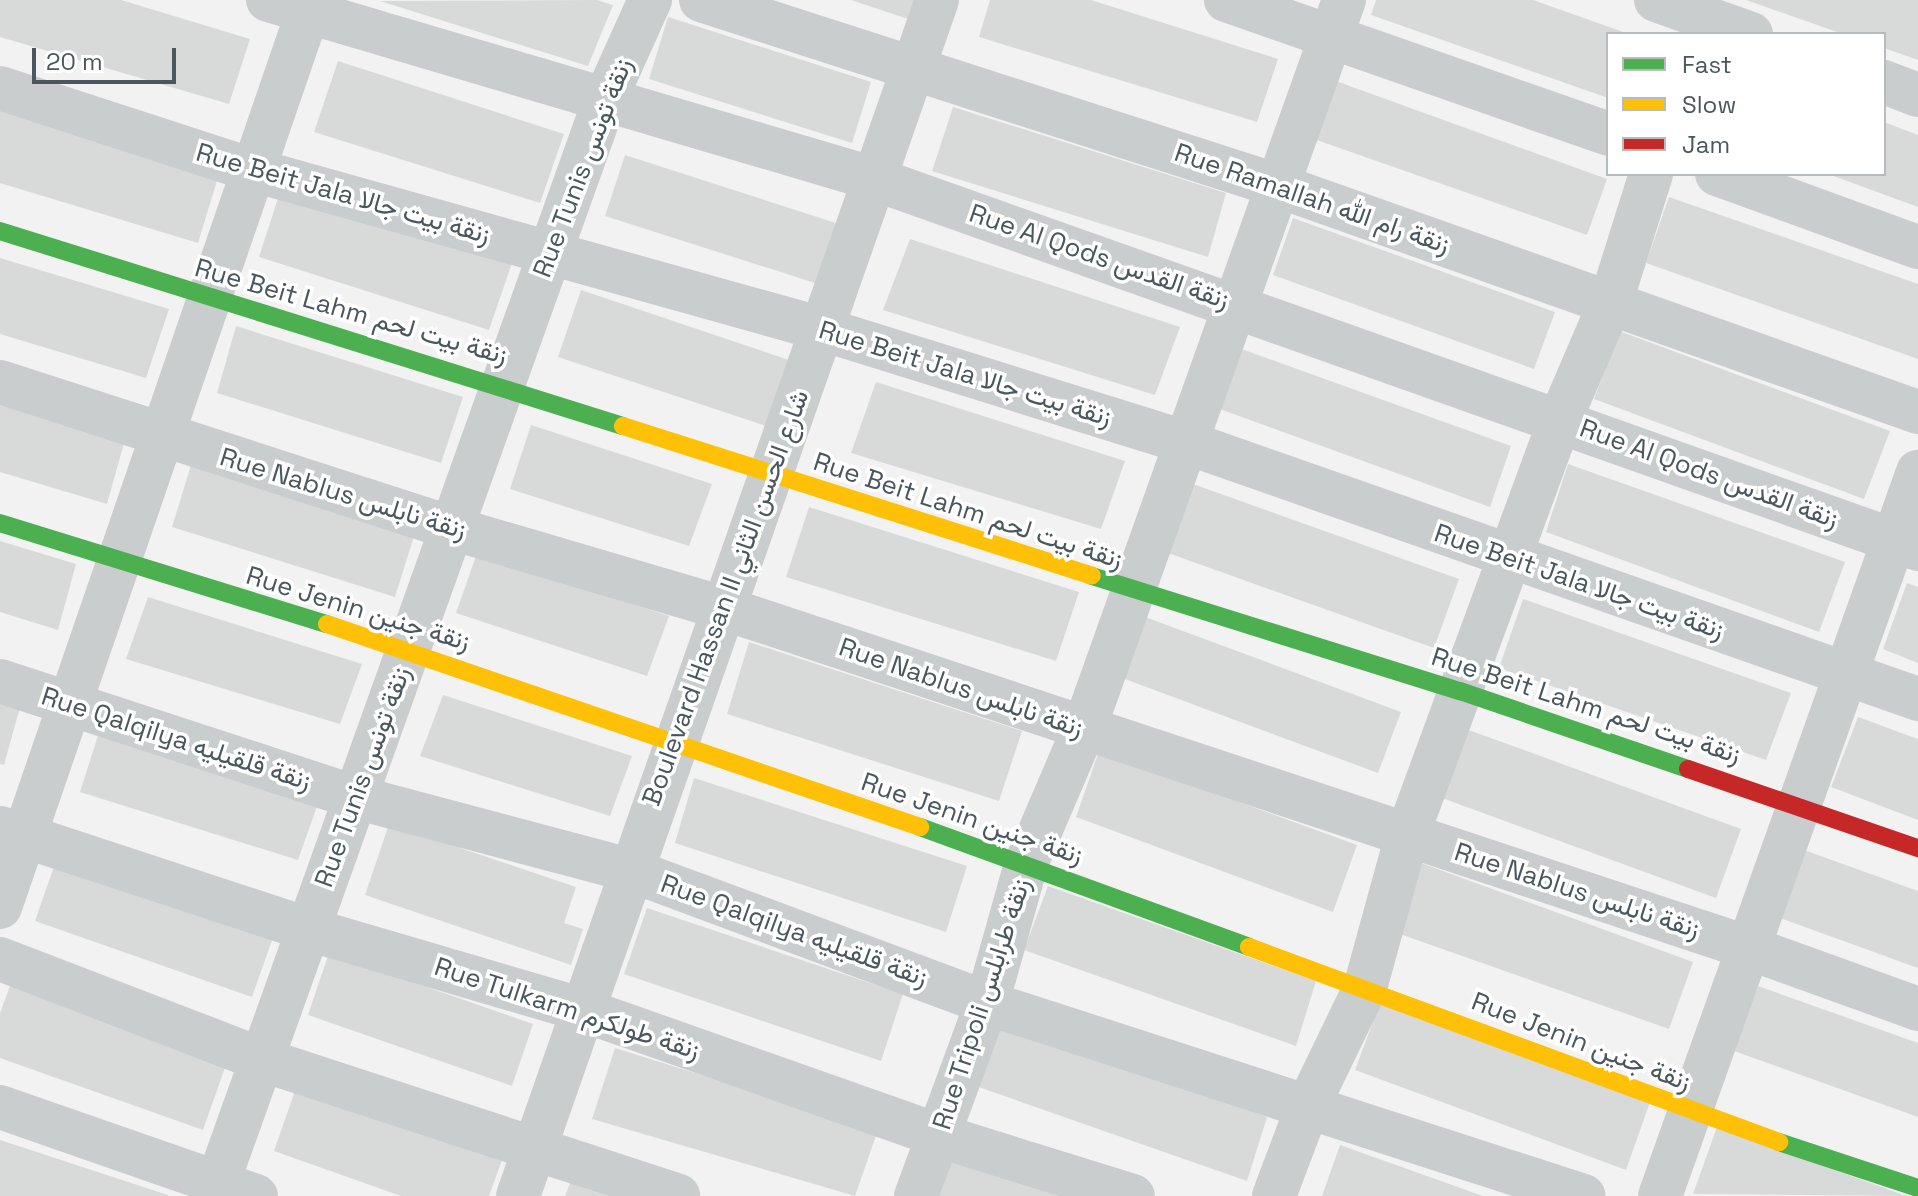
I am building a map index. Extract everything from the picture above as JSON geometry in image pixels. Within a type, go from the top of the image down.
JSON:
[{"type":"street","name":"Rue Tunis زنقة تونس","points":[[228,1192],[260,1059],[410,650],[604,102],[650,0]]},
{"type":"street","name":"Rue Ramallah زنقة رام الله","points":[[701,0],[1276,185],[1918,412]]},
{"type":"street","name":"Boulevard Hassan II شارع الحسن الثاني","points":[[518,1196],[536,1150],[580,1009],[937,0]]},
{"type":"street","points":[[1226,0],[1338,17],[1606,133]]},
{"type":"street","points":[[1656,0],[1746,32]]},
{"type":"street","name":"Rue Al Qods زنقة القدس","points":[[296,4],[604,102],[875,179],[1236,304],[1906,544]]},
{"type":"street","points":[[0,907],[13,832],[70,704],[210,298],[253,170],[296,4]]},
{"type":"street","name":"Rue Tripoli زنقة طرابلس","points":[[916,1196],[987,1003],[1026,864],[1084,729],[1338,17]]},
{"type":"street","points":[[1886,83],[1918,95]]},
{"type":"street","name":"Rue Beit Jala زنقة بيت جالا","points":[[0,88],[253,170],[822,329],[1185,442],[1509,559],[1918,699]]},
{"type":"street","points":[[1274,1196],[1308,1106],[1365,988],[1407,836],[1560,420],[1611,301],[1650,176]]},
{"type":"street","points":[[1723,176],[1918,247]]},
{"type":"street","name":"Rue Beit Lahm زنقة بيت لحم","points":[[0,231],[210,298],[503,384],[770,476],[1460,691],[1800,804],[1918,848]]},
{"type":"street","name":"Rue Nablus زنقة نابلس","points":[[0,382],[162,437],[451,528],[723,608],[1749,948],[1918,1009]]},
{"type":"street","points":[[1660,1196],[1846,673],[1906,544],[1918,472]]},
{"type":"street","name":"Rue Jenin زنقة جنين","points":[[0,523],[119,564],[410,650],[1026,864],[1365,988],[1690,1112],[1918,1188]]},
{"type":"street","name":"Rue Qalqilya زنقة قلقيليه","points":[[0,681],[355,797],[630,870],[987,1003],[1584,1196]]},
{"type":"street","name":"Rue Tulkarm زنقة طولكرم","points":[[13,832],[308,929],[580,1009],[940,1136],[1133,1196]]},
{"type":"street","points":[[0,959],[260,1059],[678,1196]]},
{"type":"street","points":[[0,1107],[228,1192]]},
{"type":"building","points":[[0,0],[121,0],[250,39],[229,104],[0,37]]},
{"type":"building","points":[[597,0],[613,5],[588,66],[380,1]]},
{"type":"building","points":[[851,0],[924,0],[917,22]]},
{"type":"building","points":[[990,0],[1091,0],[1278,59],[1257,122],[979,37]]},
{"type":"building","points":[[1376,0],[1533,0],[1623,32],[1606,32],[1606,97],[1371,15]]},
{"type":"building","points":[[1746,0],[1918,0],[1918,60],[1886,49],[1886,32],[1837,32]]},
{"type":"building","points":[[668,17],[871,82],[852,143],[649,79]]},
{"type":"building","points":[[338,61],[564,134],[540,203],[314,132]]},
{"type":"building","points":[[1333,80],[1607,179],[1587,235],[1311,138]]},
{"type":"building","points":[[0,105],[220,171],[198,243],[0,183]]},
{"type":"building","points":[[953,107],[1226,193],[1208,257],[932,171]]},
{"type":"building","points":[[1886,123],[1918,135],[1918,207],[1833,176],[1886,176]]},
{"type":"building","points":[[625,155],[836,223],[818,284],[605,216]]},
{"type":"building","points":[[280,192],[512,263],[489,330],[259,257]]},
{"type":"building","points":[[1669,197],[1918,284],[1918,359],[1646,263]]},
{"type":"building","points":[[1293,218],[1555,312],[1534,369],[1273,275]]},
{"type":"building","points":[[910,239],[1180,327],[1155,395],[883,310]]},
{"type":"building","points":[[0,258],[169,309],[146,378],[0,334]]},
{"type":"building","points":[[581,290],[789,360],[766,426],[558,357]]},
{"type":"building","points":[[236,326],[463,397],[441,463],[217,393]]},
{"type":"building","points":[[1619,331],[1890,431],[1864,499],[1594,399]]},
{"type":"building","points":[[1236,347],[1511,446],[1490,507],[1214,407]]},
{"type":"building","points":[[876,382],[1125,461],[1101,529],[851,453]]},
{"type":"building","points":[[0,398],[126,436],[107,504],[0,472]]},
{"type":"building","points":[[531,425],[712,484],[689,546],[510,489]]},
{"type":"building","points":[[192,462],[415,533],[395,597],[172,527]]},
{"type":"building","points":[[1568,464],[1845,562],[1819,632],[1546,532]]},
{"type":"building","points":[[1193,484],[1459,579],[1434,648],[1168,553]]},
{"type":"building","points":[[809,507],[1079,592],[1056,661],[786,577]]},
{"type":"building","points":[[0,541],[76,564],[58,630],[0,612]]},
{"type":"building","points":[[477,553],[669,616],[647,676],[456,613]]},
{"type":"building","points":[[1907,583],[1918,587],[1918,663],[1883,649]]},
{"type":"building","points":[[148,597],[362,664],[340,724],[126,659]]},
{"type":"building","points":[[1523,599],[1791,693],[1766,760],[1499,668]]},
{"type":"building","points":[[1137,614],[1401,712],[1378,773],[1114,675]]},
{"type":"building","points":[[749,642],[1022,731],[999,801],[727,714]]},
{"type":"building","points":[[0,693],[22,700],[4,765],[0,764]]},
{"type":"building","points":[[443,695],[632,756],[610,816],[420,756]]},
{"type":"building","points":[[1858,717],[1918,739],[1918,820],[1831,787]]},
{"type":"building","points":[[101,726],[320,798],[298,860],[80,792]]},
{"type":"building","points":[[1466,729],[1741,829],[1716,898],[1442,798]]},
{"type":"building","points":[[1099,751],[1357,845],[1333,912],[1076,817]]},
{"type":"building","points":[[694,778],[967,866],[946,932],[675,843]]},
{"type":"building","points":[[389,824],[576,887],[564,923],[583,929],[571,965],[365,895]]},
{"type":"building","points":[[1804,850],[1918,891],[1918,968],[1780,918]]},
{"type":"building","points":[[58,855],[275,932],[252,997],[35,921]]},
{"type":"building","points":[[1421,863],[1693,962],[1669,1029],[1397,933]]},
{"type":"building","points":[[1048,886],[1316,981],[1296,1046],[1024,950]]},
{"type":"building","points":[[647,908],[903,994],[881,1061],[624,974]]},
{"type":"building","points":[[329,953],[533,1024],[512,1086],[308,1015]]},
{"type":"building","points":[[10,986],[227,1062],[203,1130],[0,1058],[0,1013]]},
{"type":"building","points":[[1758,986],[1918,1043],[1918,1117],[1734,1051]]},
{"type":"building","points":[[1380,1003],[1650,1102],[1626,1170],[1355,1070]]},
{"type":"building","points":[[992,1016],[1267,1117],[1247,1181],[967,1083]]},
{"type":"building","points":[[615,1048],[878,1130],[855,1196],[592,1119]]},
{"type":"building","points":[[297,1085],[503,1157],[489,1196],[401,1196],[274,1151]]},
{"type":"building","points":[[1717,1127],[1906,1196],[1693,1194]]},
{"type":"building","points":[[0,1140],[168,1195],[168,1196],[0,1196]]},
{"type":"building","points":[[1340,1145],[1483,1196],[1322,1196]]},
{"type":"building","points":[[950,1160],[1059,1196],[937,1196]]},
{"type":"building","points":[[570,1183],[607,1196],[565,1196]]},
{"type":"traffic: fast","points":[[0,231],[623,426]]},
{"type":"traffic: fast","points":[[0,523],[327,624]]},
{"type":"traffic: fast","points":[[1092,576],[1460,691],[1688,769]]},
{"type":"traffic: fast","points":[[920,827],[1249,947]]},
{"type":"traffic: fast","points":[[1779,1142],[1918,1188]]},
{"type":"traffic: slow","points":[[623,426],[1092,576]]},
{"type":"traffic: slow","points":[[327,624],[920,827]]},
{"type":"traffic: slow","points":[[1249,947],[1779,1142]]},
{"type":"traffic: jam","points":[[1688,769],[1918,848]]}]
